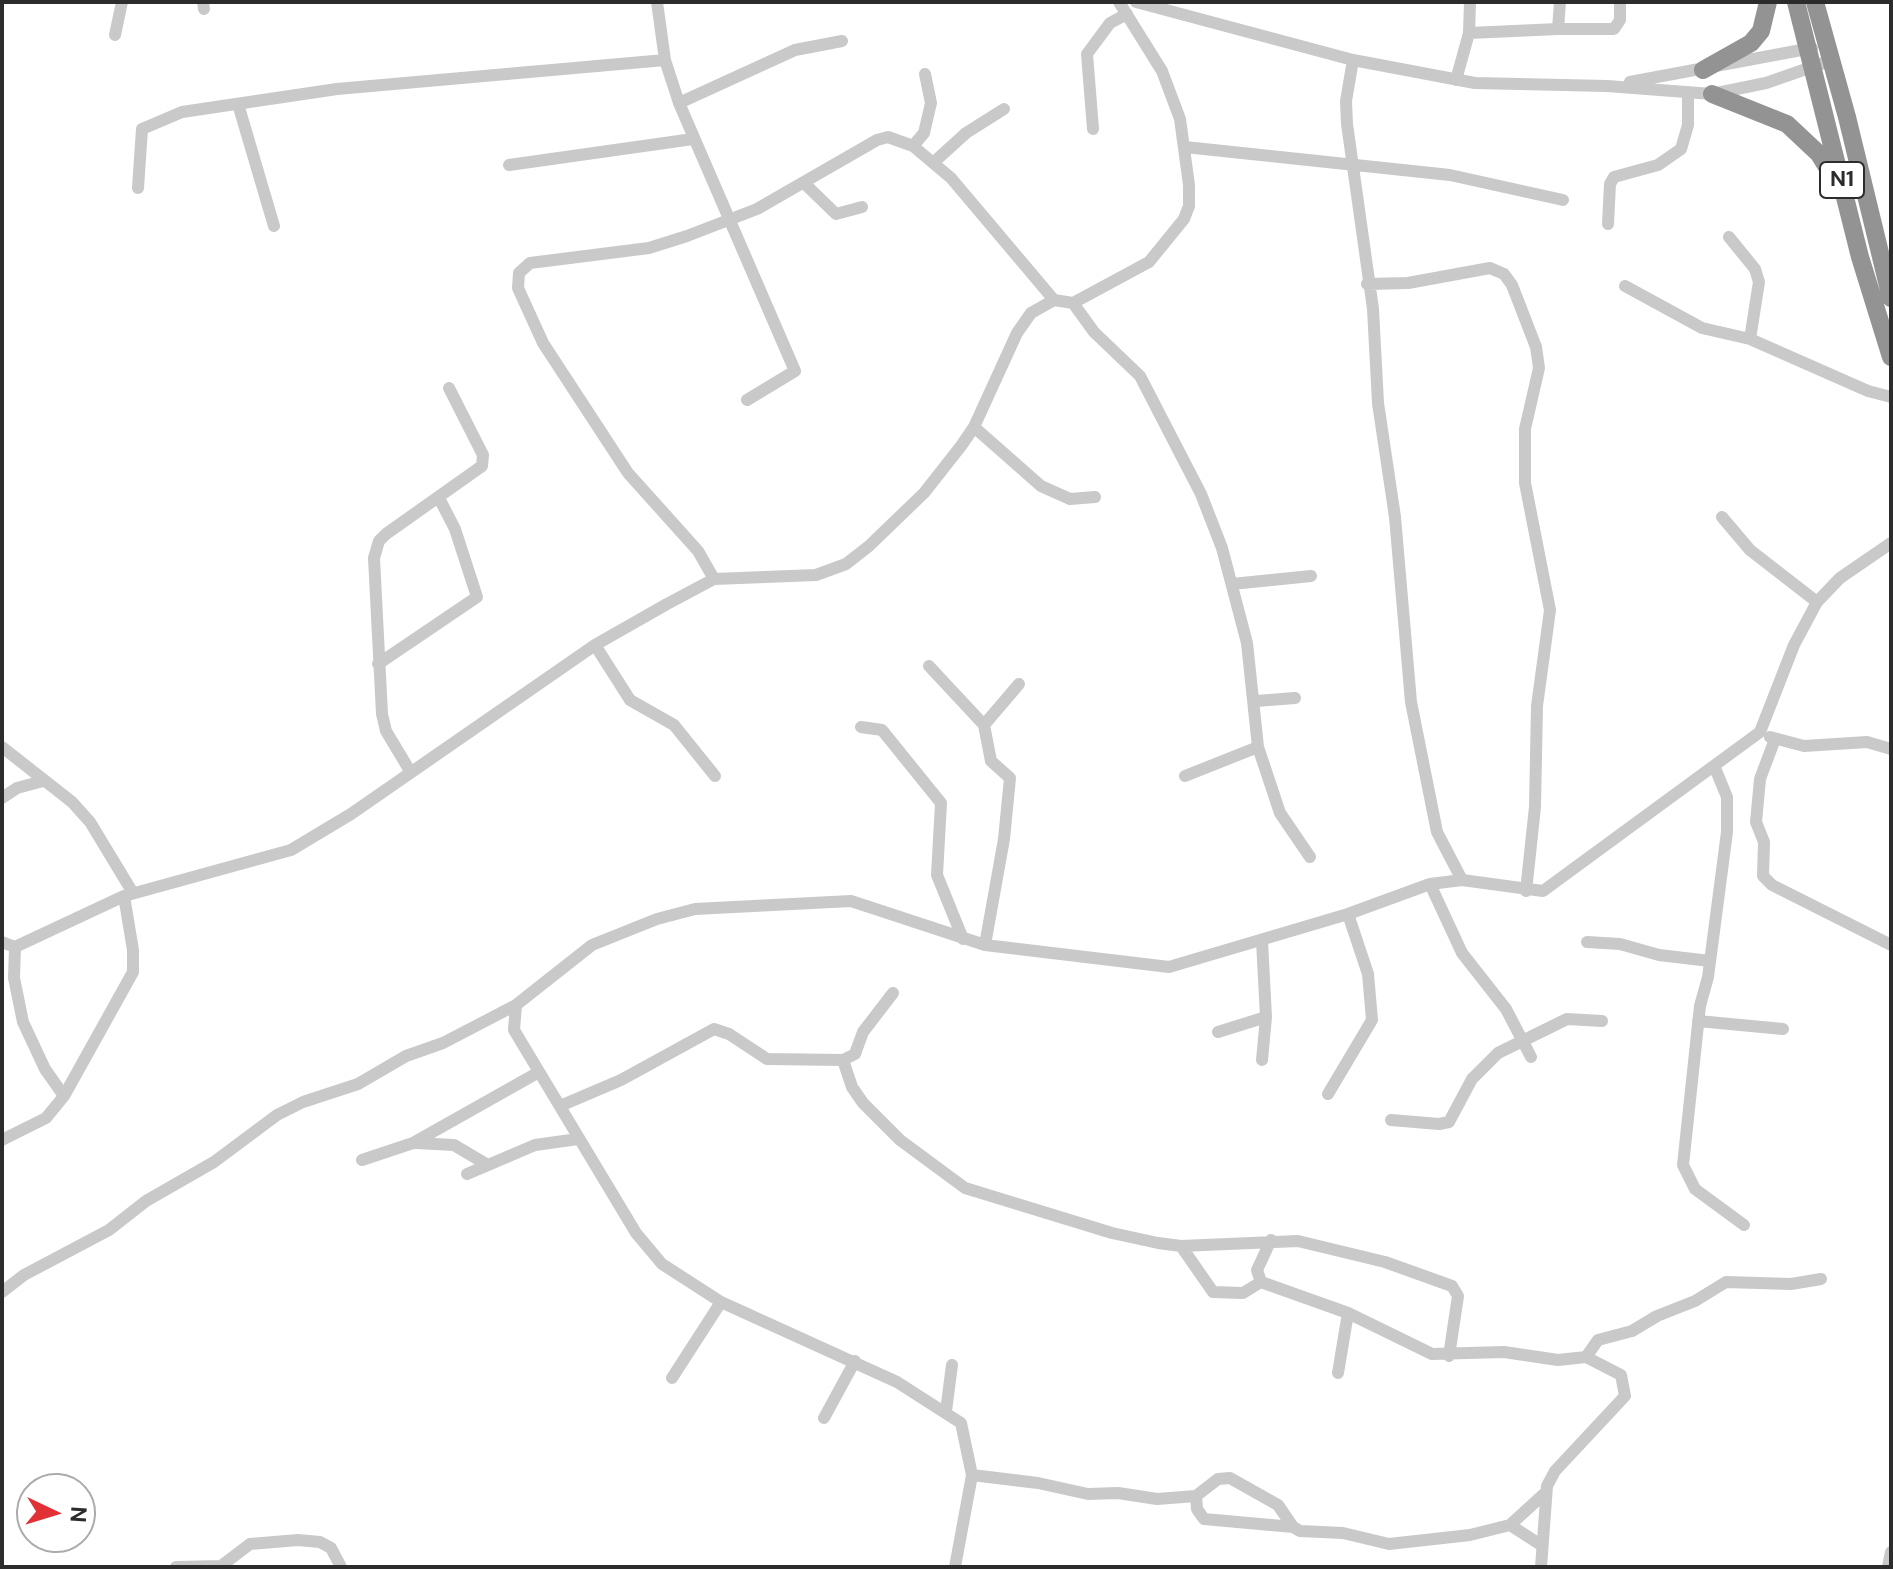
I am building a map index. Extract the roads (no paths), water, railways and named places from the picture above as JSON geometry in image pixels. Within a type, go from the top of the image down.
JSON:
[{"type":"highway","points":[[1703,70],[1751,43],[1761,31],[1768,2]]},
{"type":"highway","name":"N1","points":[[1796,2],[1821,55],[1891,298]]},
{"type":"highway","name":"N1","points":[[1815,2],[1821,55],[1860,257],[1891,357]]},
{"type":"highway","points":[[1712,94],[1767,113],[1803,136],[1848,200]]},
{"type":"street","points":[[115,35],[122,2]]},
{"type":"street","points":[[657,2],[665,60],[679,103],[795,371],[747,400]]},
{"type":"street","points":[[2,942],[15,947],[128,895],[291,850],[351,814],[595,645],[714,579],[806,577],[846,564],[895,523],[924,493],[974,427],[1017,333],[1038,306],[1054,300],[1073,303],[1149,262],[1174,234],[1189,206],[1185,147],[1172,94],[1119,2]]},
{"type":"street","points":[[1136,2],[1353,60],[1456,80],[1712,94],[1766,83],[1821,55]]},
{"type":"street","points":[[1456,80],[1469,33],[1470,2]]},
{"type":"street","points":[[1558,29],[1560,2]]},
{"type":"street","points":[[1469,33],[1614,29],[1620,20],[1620,2]]},
{"type":"street","points":[[1093,129],[1087,54],[1110,23],[1127,14]]},
{"type":"street","points":[[679,103],[795,50],[842,41]]},
{"type":"street","points":[[1607,86],[1821,55]]},
{"type":"street","points":[[138,188],[139,137],[142,129],[182,112],[337,89],[665,60]]},
{"type":"street","points":[[1353,60],[1346,101],[1351,163],[1373,309],[1378,403],[1395,517],[1411,702],[1437,832],[1462,880]]},
{"type":"street","points":[[913,146],[924,133],[931,103],[925,74]]},
{"type":"street","points":[[1608,224],[1610,184],[1614,177],[1658,165],[1681,149],[1688,125],[1688,92]]},
{"type":"street","points":[[238,104],[274,226]]},
{"type":"street","points":[[933,163],[966,133],[1004,109]]},
{"type":"street","points":[[714,579],[698,551],[617,458],[543,343],[518,288],[519,273],[530,263],[649,248],[728,221],[805,184],[877,140],[899,138],[913,146],[974,201],[1054,300]]},
{"type":"street","points":[[509,165],[693,139]]},
{"type":"street","points":[[1185,147],[1450,175],[1563,200]]},
{"type":"street","points":[[805,184],[836,214],[862,207]]},
{"type":"street","points":[[1729,237],[1755,269],[1759,282],[1750,339]]},
{"type":"street","points":[[1367,284],[1408,283],[1490,268],[1504,274],[1512,285],[1536,347],[1539,368],[1525,429],[1524,475],[1550,610],[1537,706],[1535,807],[1526,891]]},
{"type":"street","points":[[1625,286],[1702,328],[1750,339],[1858,387],[1891,397]]},
{"type":"street","points":[[1073,303],[1094,332],[1147,387],[1172,442],[1201,494],[1232,584],[1256,701],[1258,747],[1280,813],[1310,857]]},
{"type":"street","points":[[410,771],[386,731],[378,664],[375,550],[386,534],[476,474],[483,463],[449,388]]},
{"type":"street","points":[[974,427],[1041,486],[1070,499],[1095,497]]},
{"type":"street","points":[[378,664],[477,597],[455,529],[439,498]]},
{"type":"street","points":[[1722,517],[1750,550],[1817,602]]},
{"type":"street","points":[[2,1292],[24,1275],[109,1230],[146,1201],[214,1162],[244,1136],[277,1115],[303,1102],[358,1084],[406,1056],[443,1043],[516,1005],[592,945],[695,909],[743,903],[851,901],[985,945],[1158,967],[1177,965],[1262,941],[1430,884],[1462,880],[1543,891],[1715,768],[1760,732],[1794,645],[1817,602],[1840,578],[1891,543]]},
{"type":"street","points":[[1232,584],[1311,576]]},
{"type":"street","points":[[595,645],[630,700],[674,725],[715,776]]},
{"type":"street","points":[[929,666],[984,725],[988,754],[1011,783],[985,945]]},
{"type":"street","points":[[984,725],[1019,684]]},
{"type":"street","points":[[1256,701],[1295,698]]},
{"type":"street","points":[[861,727],[882,730],[941,803],[937,875],[963,939]]},
{"type":"street","points":[[1760,732],[1804,746],[1867,742],[1891,749]]},
{"type":"street","points":[[1775,739],[1760,779],[1756,822],[1764,842],[1763,876],[1772,885],[1891,945]]},
{"type":"street","points":[[2,747],[72,802],[90,822],[128,895],[133,950],[133,972],[64,1096],[46,1118],[2,1140]]},
{"type":"street","points":[[1185,776],[1258,747]]},
{"type":"street","points":[[1715,768],[1727,797],[1727,817],[1710,961],[1698,1021],[1684,1170],[1695,1189],[1744,1225]]},
{"type":"street","points":[[2,798],[17,788],[43,781]]},
{"type":"street","points":[[1430,884],[1462,953],[1494,992],[1531,1057]]},
{"type":"street","points":[[1328,1094],[1372,1020],[1368,974],[1348,914]]},
{"type":"street","points":[[1262,941],[1266,1017],[1262,1060]]},
{"type":"street","points":[[1587,942],[1620,944],[1659,955],[1710,961]]},
{"type":"street","points":[[15,947],[14,978],[23,1022],[45,1069],[64,1096]]},
{"type":"street","points":[[560,1106],[621,1080],[714,1029],[729,1034],[767,1059],[843,1060],[855,1054],[863,1032],[893,993]]},
{"type":"street","points":[[516,1005],[514,1030],[578,1139],[654,1257],[677,1276],[721,1302],[855,1361],[946,1411],[963,1428],[972,1475],[955,1567]]},
{"type":"street","points":[[1218,1032],[1266,1017]]},
{"type":"street","points":[[1391,1120],[1449,1122],[1464,1090],[1486,1062],[1523,1039],[1567,1019],[1602,1021]]},
{"type":"street","points":[[1698,1021],[1783,1029]]},
{"type":"street","points":[[843,1060],[852,1087],[863,1103],[910,1149],[965,1188],[1112,1233],[1181,1246],[1271,1240],[1327,1246],[1385,1262],[1455,1287],[1458,1296],[1449,1356]]},
{"type":"street","points":[[362,1160],[413,1143],[539,1072]]},
{"type":"street","points":[[467,1174],[545,1142],[578,1139]]},
{"type":"street","points":[[413,1143],[454,1145],[486,1164]]},
{"type":"street","points":[[1261,1282],[1257,1270],[1271,1240]]},
{"type":"street","points":[[1181,1246],[1213,1292],[1243,1293],[1261,1282]]},
{"type":"street","points":[[1586,1357],[1598,1340],[1632,1331],[1657,1316],[1695,1301],[1726,1282],[1791,1284],[1821,1279]]},
{"type":"street","points":[[1196,1496],[1197,1509],[1204,1519],[1343,1533],[1389,1544],[1470,1535],[1510,1525],[1544,1494],[1555,1471],[1625,1396],[1621,1375],[1586,1357],[1558,1360],[1504,1352],[1449,1356],[1432,1354],[1348,1313],[1261,1282]]},
{"type":"street","points":[[672,1378],[721,1302]]},
{"type":"street","points":[[1338,1373],[1348,1313]]},
{"type":"street","points":[[824,1418],[855,1361]]},
{"type":"street","points":[[946,1411],[952,1365]]},
{"type":"street","points":[[972,1475],[1088,1494],[1118,1493],[1157,1499],[1196,1496],[1218,1479],[1240,1481],[1278,1505],[1293,1527]]},
{"type":"street","points":[[1541,1567],[1544,1494]]},
{"type":"street","points":[[1510,1525],[1541,1545]]},
{"type":"street","points":[[176,1567],[221,1566],[250,1544],[298,1540],[320,1542],[331,1548],[341,1567]]},
{"type":"street","points":[[1888,1567],[1891,1552]]}]
